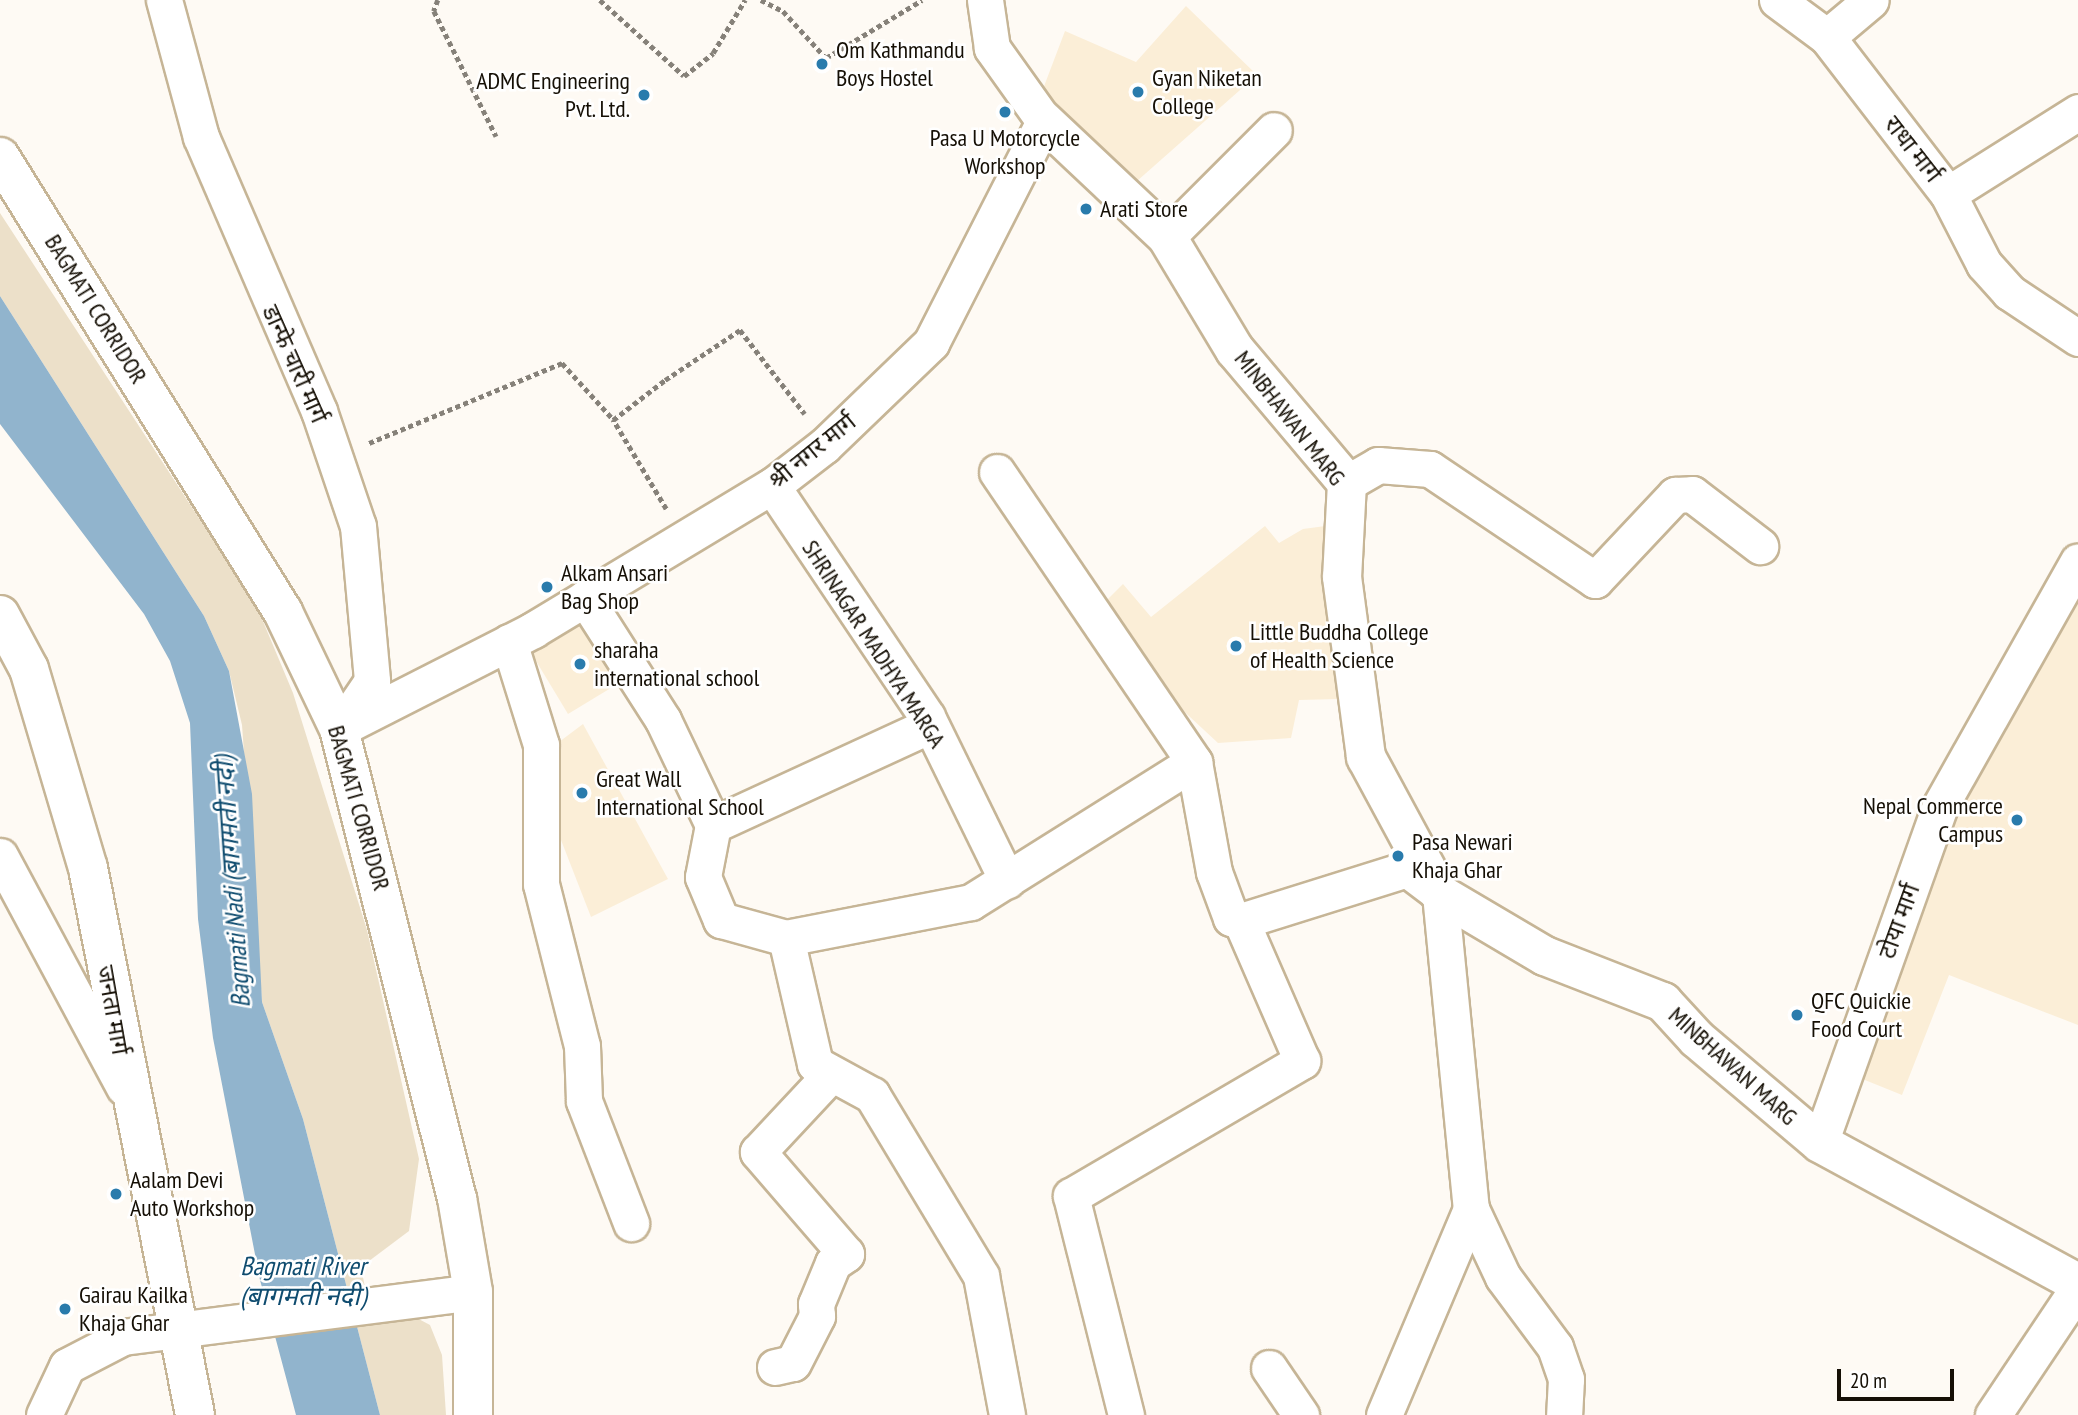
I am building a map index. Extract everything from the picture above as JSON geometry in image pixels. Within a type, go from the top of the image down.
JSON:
[{"type":"main road","name":"MINBHAWAN MARG","points":[[1044,121],[1167,237],[1236,350],[1348,483],[1342,577],[1366,757],[1440,894],[1545,956],[1663,1002],[1697,1040],[1820,1143],[2078,1285]]},
{"type":"main road","name":"BAGMATI CORRIDOR","points":[[0,158],[282,612],[339,729],[432,1087],[473,1292],[473,1415]]},
{"type":"main road","name":"जनता मार्ग","points":[[0,615],[29,668],[88,868],[128,1093],[195,1415]]},
{"type":"street","name":"डान्फे चारी मार्ग","points":[[164,0],[201,137],[341,475],[358,526],[372,640],[372,681],[339,729]]},
{"type":"street","points":[[985,0],[992,48],[1044,121]]},
{"type":"street","name":"राधा मार्ग","points":[[1777,0],[1815,30],[1948,194],[2078,112]]},
{"type":"street","points":[[1815,30],[1871,0]]},
{"type":"street","name":"श्री नगर मार्ग","points":[[339,729],[509,642],[585,598],[679,538],[772,486],[824,446],[931,343],[1044,121]]},
{"type":"street","points":[[1167,237],[1274,130]]},
{"type":"street","points":[[1948,194],[1984,264],[2009,292],[2078,338]]},
{"type":"street","points":[[1348,483],[1378,466],[1430,469],[1595,580],[1675,495],[1692,494],[1760,546]]},
{"type":"street","points":[[997,472],[1194,762],[1214,872],[1231,918],[1241,921],[1407,869],[1440,894],[1471,1209],[1503,1277],[1555,1347],[1566,1379],[1564,1415]]},
{"type":"street","name":"SHRINAGAR MADHYA MARGA","points":[[772,486],[930,725],[1007,880]]},
{"type":"street","name":"टोया मार्ग","points":[[1820,1143],[1940,808],[2078,561]]},
{"type":"street","points":[[585,598],[663,720],[713,825],[704,877],[721,920],[786,938],[971,902],[1194,762]]},
{"type":"street","points":[[509,642],[541,745],[541,884],[582,1046],[584,1101],[631,1223]]},
{"type":"street","points":[[713,825],[930,725]]},
{"type":"street","points":[[0,856],[128,1093]]},
{"type":"street","points":[[1126,1415],[1071,1196],[1301,1061],[1241,921]]},
{"type":"street","points":[[786,938],[815,1064],[829,1076],[872,1095],[981,1276],[1007,1415]]},
{"type":"street","points":[[775,1367],[793,1363],[817,1316],[816,1304],[834,1263],[846,1254],[758,1152],[829,1076]]},
{"type":"street","points":[[1384,1415],[1471,1209]]},
{"type":"street","points":[[1993,1415],[2078,1285]]},
{"type":"street","points":[[44,1415],[67,1366],[123,1337],[176,1326],[232,1322],[473,1292]]},
{"type":"street","points":[[1269,1368],[1301,1415]]},
{"type":"path","points":[[438,0],[434,11],[496,136]]},
{"type":"path","points":[[600,0],[684,76],[713,53],[745,0]]},
{"type":"path","points":[[761,0],[783,11],[826,58],[922,0]]},
{"type":"path","points":[[613,419],[740,330],[824,446]]},
{"type":"path","points":[[341,475],[352,448],[562,363],[613,419],[679,538]]},
{"type":"shaded area","name":"Gyan Niketan College","points":[[1186,6],[1257,75],[1128,189],[1035,110],[1065,31],[1136,62]]},
{"type":"shaded area","points":[[0,213],[257,607],[293,693],[367,930],[419,1159],[409,1231],[361,1267],[370,1313],[413,1316],[430,1325],[442,1355],[446,1415],[380,1415],[303,1119],[262,1002],[242,725],[229,671],[204,616],[0,296]]},
{"type":"shaded area","name":"Little Buddha College of Health Science","points":[[1333,525],[1339,699],[1299,700],[1291,738],[1218,743],[1147,677],[1106,601],[1123,584],[1151,617],[1265,526],[1279,543],[1303,529]]},
{"type":"shaded area","name":"Nepal Commerce Campus","points":[[2078,572],[2078,1025],[1949,975],[1902,1095],[1855,1076],[1990,734]]},
{"type":"shaded area","name":"sharaha international school","points":[[590,613],[629,677],[568,714],[530,651]]},
{"type":"shaded area","name":"Great Wall International School","points":[[583,724],[668,879],[591,917],[531,763]]},
{"type":"water","name":"Bagmati River (बागमती नदी)","points":[[0,296],[204,616],[229,671],[252,794],[262,1002],[303,1119],[380,1415],[296,1415],[260,1280],[213,1038],[198,919],[190,723],[170,661],[144,614],[0,424]]},
{"type":"place","name":"Om Kathmandu Boys Hostel","points":[[822,64]]},
{"type":"place","name":"Gyan Niketan College","points":[[1138,92]]},
{"type":"place","name":"ADMC Engineering Pvt. Ltd.","points":[[644,95]]},
{"type":"place","name":"Pasa U Motorcycle Workshop","points":[[1005,112]]},
{"type":"place","name":"Arati Store","points":[[1086,209]]},
{"type":"place","name":"Alkam Ansari Bag Shop","points":[[547,587]]},
{"type":"place","name":"Little Buddha College of Health Science","points":[[1236,646]]},
{"type":"place","name":"sharaha international school","points":[[580,664]]},
{"type":"place","name":"Great Wall International School","points":[[582,793]]},
{"type":"place","name":"Nepal Commerce Campus","points":[[2017,820]]},
{"type":"place","name":"Pasa Newari Khaja Ghar","points":[[1398,856]]},
{"type":"place","name":"QFC Quickie Food Court","points":[[1797,1015]]},
{"type":"place","name":"Aalam Devi Auto Workshop","points":[[116,1194]]},
{"type":"place","name":"Gairau Kailka Khaja Ghar","points":[[65,1309]]},
{"type":"water label","name":"Bagmati Nadi (बागमती नदी)","points":[[232,882]]}]
